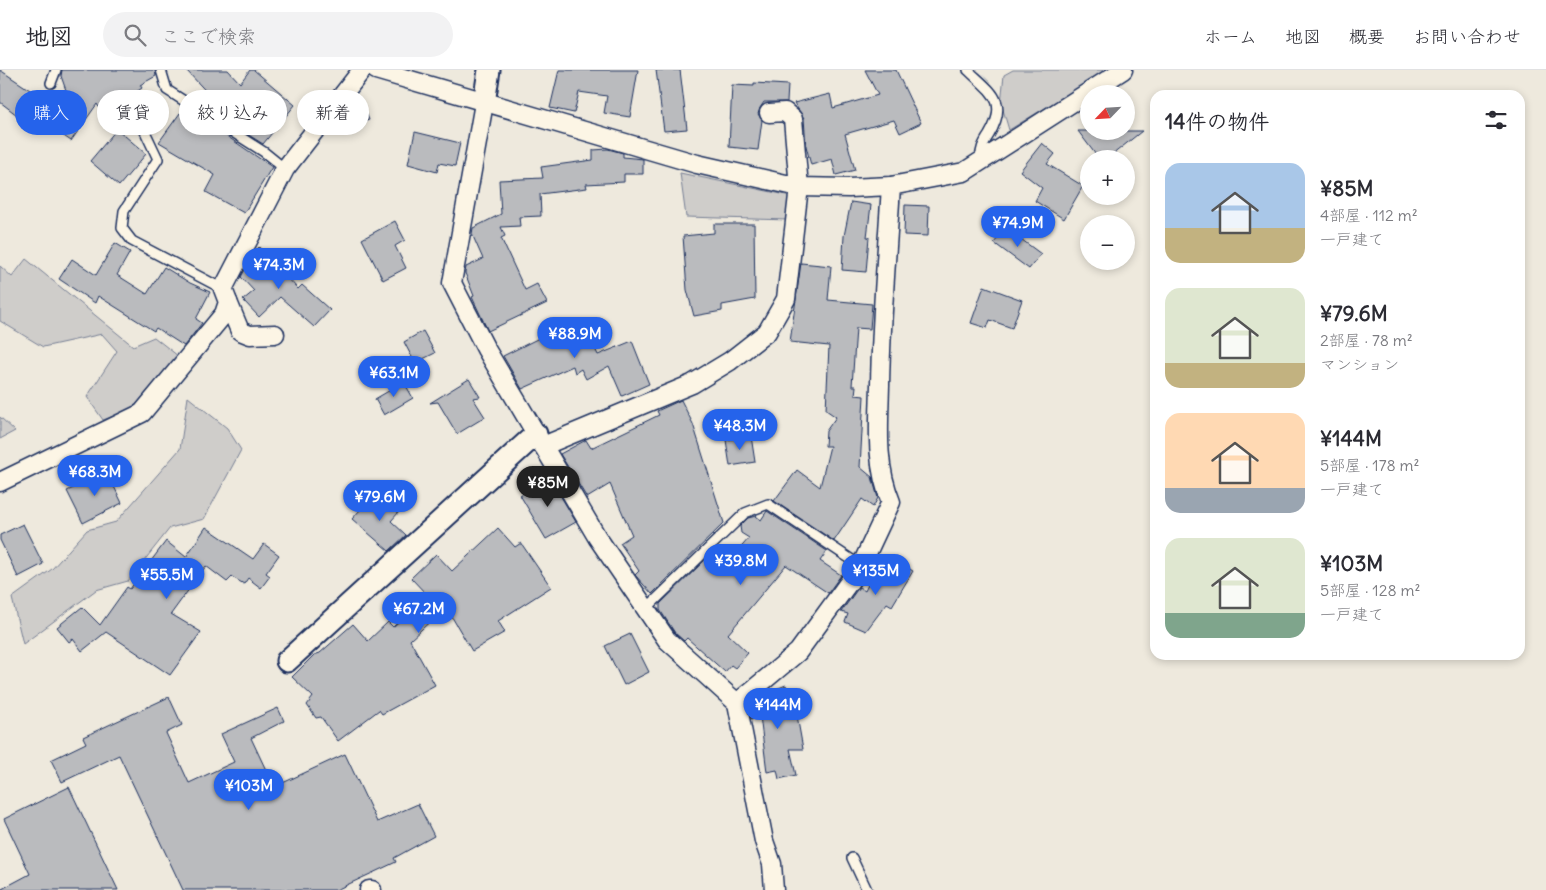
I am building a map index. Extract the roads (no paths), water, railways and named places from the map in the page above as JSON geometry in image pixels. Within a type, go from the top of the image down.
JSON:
[{"type":"street","points":[[0,482],[142,413],[224,314],[225,295],[285,169],[362,70]]},
{"type":"street","points":[[376,70],[696,164],[799,187],[891,186],[964,172],[1123,70]]},
{"type":"street","points":[[489,70],[452,282],[486,349],[598,537],[646,609],[667,640],[737,703],[764,841],[772,864],[774,890]]},
{"type":"street","points":[[287,661],[540,440],[692,384],[730,361],[767,332],[786,299],[799,187],[792,119],[785,112],[769,113]]},
{"type":"street","points":[[737,703],[798,652],[861,566],[891,502],[885,487],[879,457],[881,340],[891,186]]},
{"type":"street","points":[[225,295],[240,330],[250,335],[276,334]]},
{"type":"lane","points":[[51,83],[56,70]]},
{"type":"lane","points":[[161,70],[167,90],[264,152],[285,169]]},
{"type":"lane","points":[[968,70],[990,90],[997,100],[998,119],[980,150],[981,160]]},
{"type":"lane","points":[[147,135],[158,159],[124,210],[122,228],[132,241],[225,295]]},
{"type":"lane","points":[[646,609],[745,513],[768,504],[861,566]]},
{"type":"lane","points":[[852,858],[867,890]]}]
